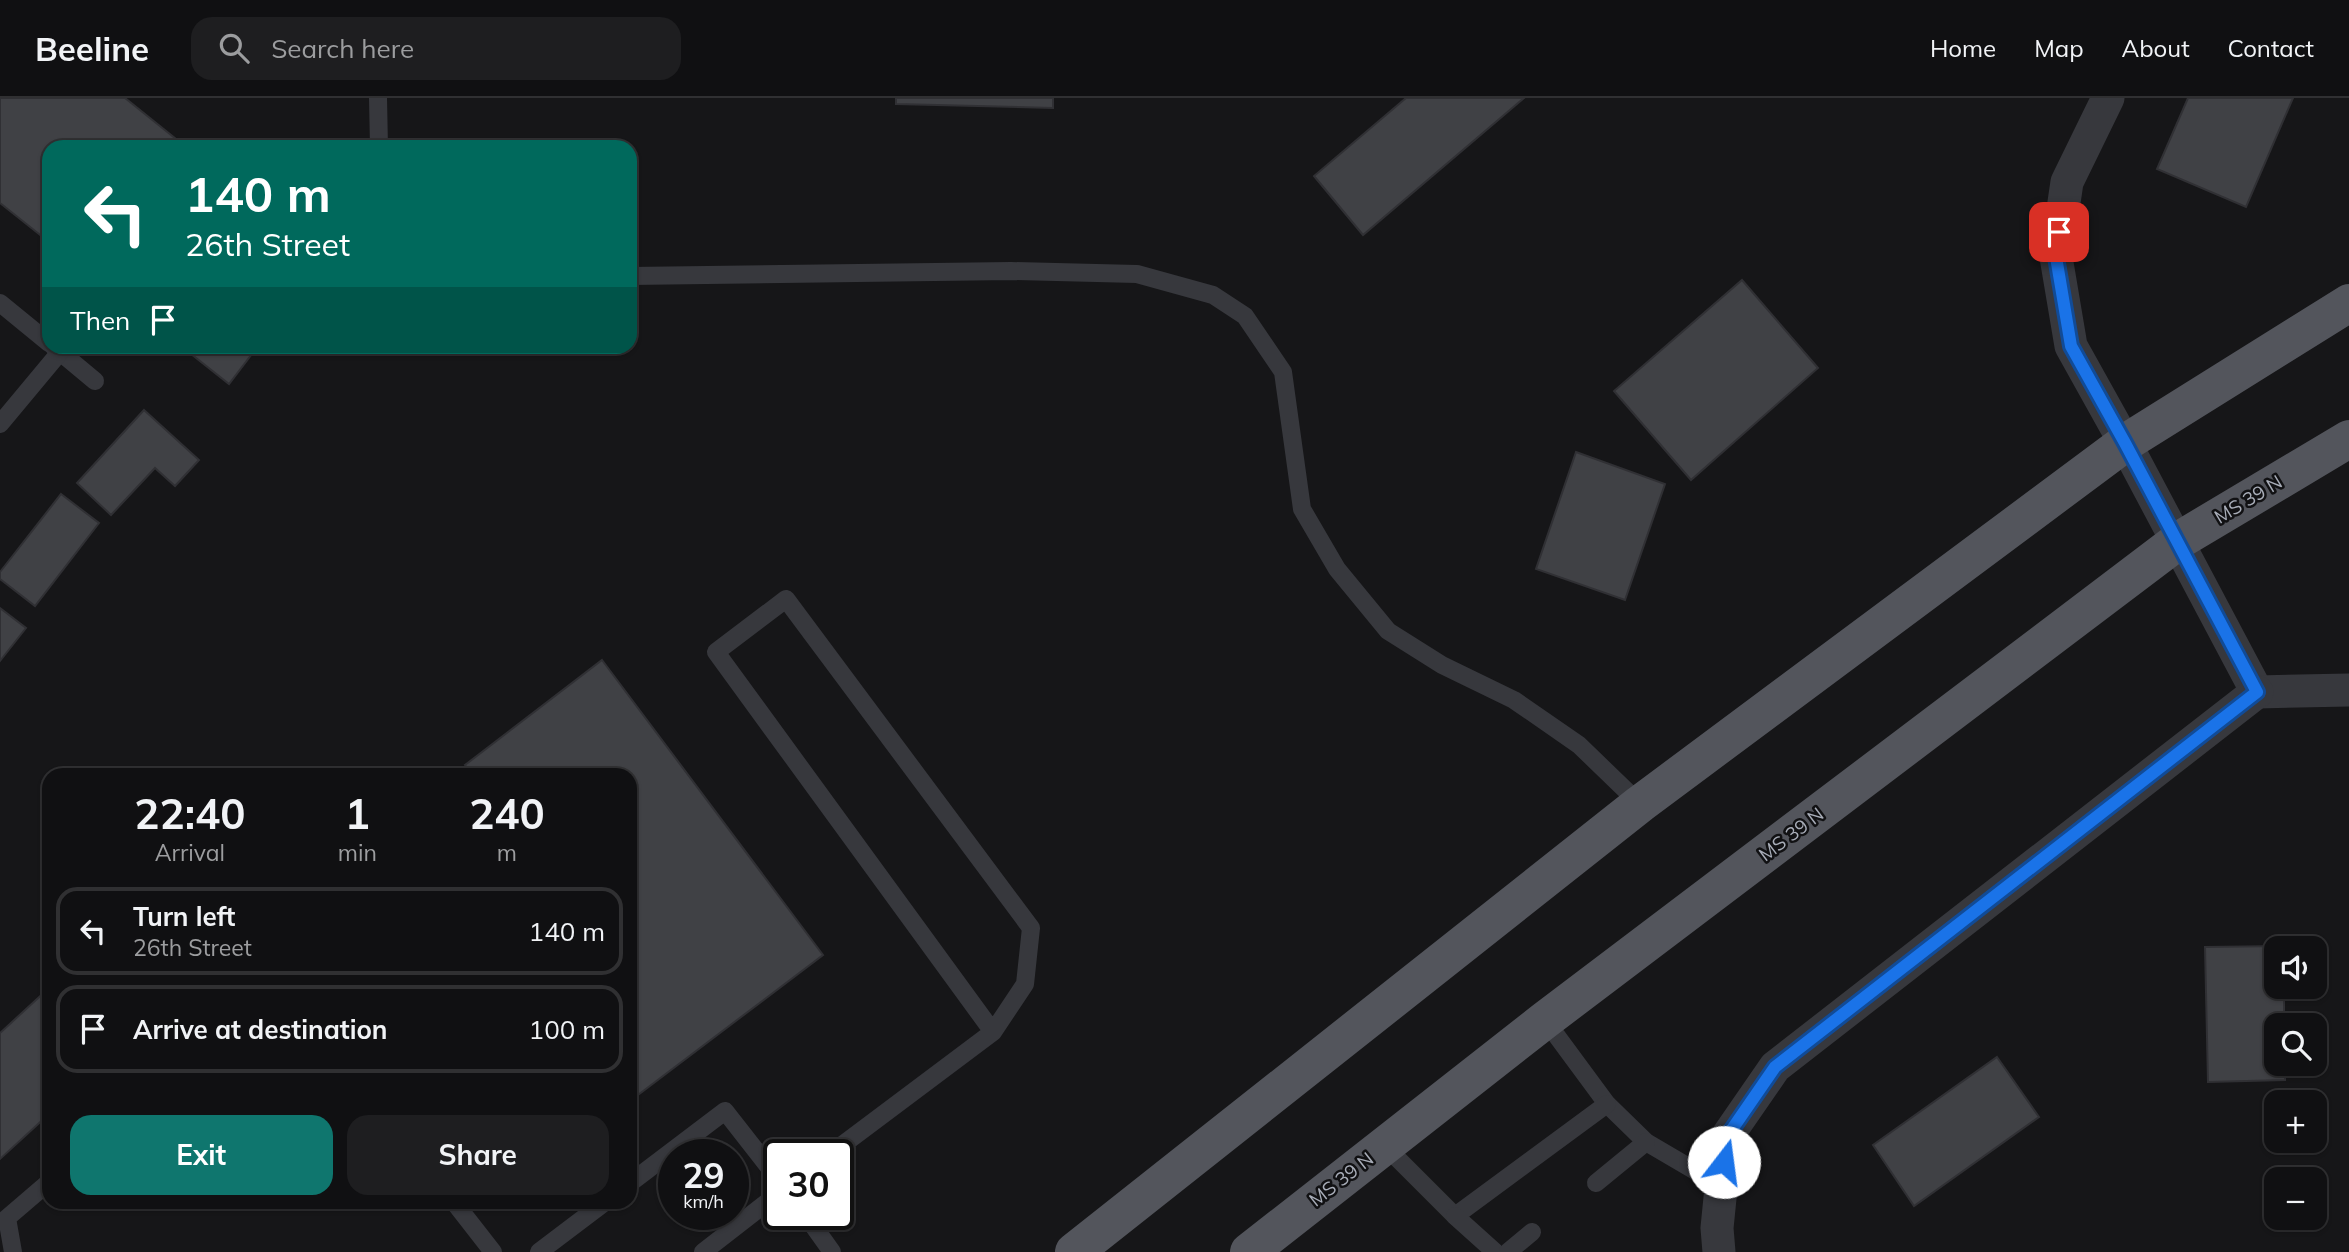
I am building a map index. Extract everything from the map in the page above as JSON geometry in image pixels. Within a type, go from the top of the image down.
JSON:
[{"type":"main road","points":[[1074,1252],[1640,804],[2125,443],[2349,303]]},
{"type":"main road","name":"MS 39 N","points":[[1249,1252],[1545,1020],[2178,541],[2349,439]]},
{"type":"street","points":[[2109,98],[2067,182],[2056,257],[2071,346],[2257,692]]},
{"type":"street","points":[[1718,1252],[1717,1228],[1726,1138],[1775,1067],[2257,692],[2349,690]]},
{"type":"lane","points":[[378,98],[379,140]]},
{"type":"lane","points":[[637,276],[1011,271],[1137,274],[1213,295],[1245,316],[1283,372],[1303,509],[1337,569],[1388,631],[1442,665],[1514,700],[1578,745],[1640,804]]},
{"type":"lane","points":[[0,303],[42,337]]},
{"type":"lane","points":[[0,424],[49,354]]},
{"type":"lane","points":[[62,354],[95,381]]},
{"type":"lane","points":[[850,1139],[993,1032],[1025,984],[1031,928],[786,599],[716,652],[993,1032]]},
{"type":"lane","points":[[1545,1020],[1607,1104],[1646,1142],[1721,1186]]},
{"type":"lane","points":[[1455,1216],[1607,1104]]},
{"type":"lane","points":[[637,1178],[725,1111],[763,1160]]},
{"type":"lane","points":[[1596,1183],[1646,1142]]},
{"type":"lane","points":[[1384,1145],[1495,1252]]},
{"type":"lane","points":[[13,1252],[8,1218],[42,1188]]},
{"type":"lane","points":[[704,1252],[763,1206]]},
{"type":"lane","points":[[459,1209],[493,1252]]},
{"type":"lane","points":[[540,1252],[596,1209]]},
{"type":"lane","points":[[816,1230],[832,1252]]},
{"type":"lane","points":[[1508,1252],[1532,1232]]},
{"type":"building","points":[[0,98],[125,98],[177,140],[42,140],[42,236],[0,203]]},
{"type":"building","points":[[896,98],[1053,98],[1053,108],[896,104]]},
{"type":"building","points":[[1406,98],[1524,98],[1363,235],[1314,176]]},
{"type":"building","points":[[2188,98],[2293,98],[2246,207],[2157,169]]},
{"type":"building","points":[[1742,280],[1818,368],[1691,480],[1614,391]]},
{"type":"building","points":[[191,354],[252,354],[229,384]]},
{"type":"building","points":[[144,410],[199,460],[175,486],[155,468],[111,515],[77,483]]},
{"type":"building","points":[[1576,452],[1665,484],[1625,600],[1536,569]]},
{"type":"building","points":[[61,494],[99,523],[35,606],[0,579],[0,572]]},
{"type":"building","points":[[0,608],[26,628],[0,661]]},
{"type":"building","points":[[602,660],[823,955],[637,1096],[637,768],[467,768],[465,765]]},
{"type":"building","points":[[2264,946],[2264,999],[2284,999],[2284,1013],[2264,1013],[2264,1076],[2285,1076],[2285,1080],[2208,1082],[2205,947]]},
{"type":"building","points":[[42,994],[42,1120],[0,1159],[0,1033]]},
{"type":"building","points":[[1997,1057],[2039,1117],[1914,1206],[1873,1145]]},
{"type":"route","points":[[1724,1162],[1726,1138],[1775,1067],[2257,692],[2071,346],[2056,257],[2059,232]]}]
